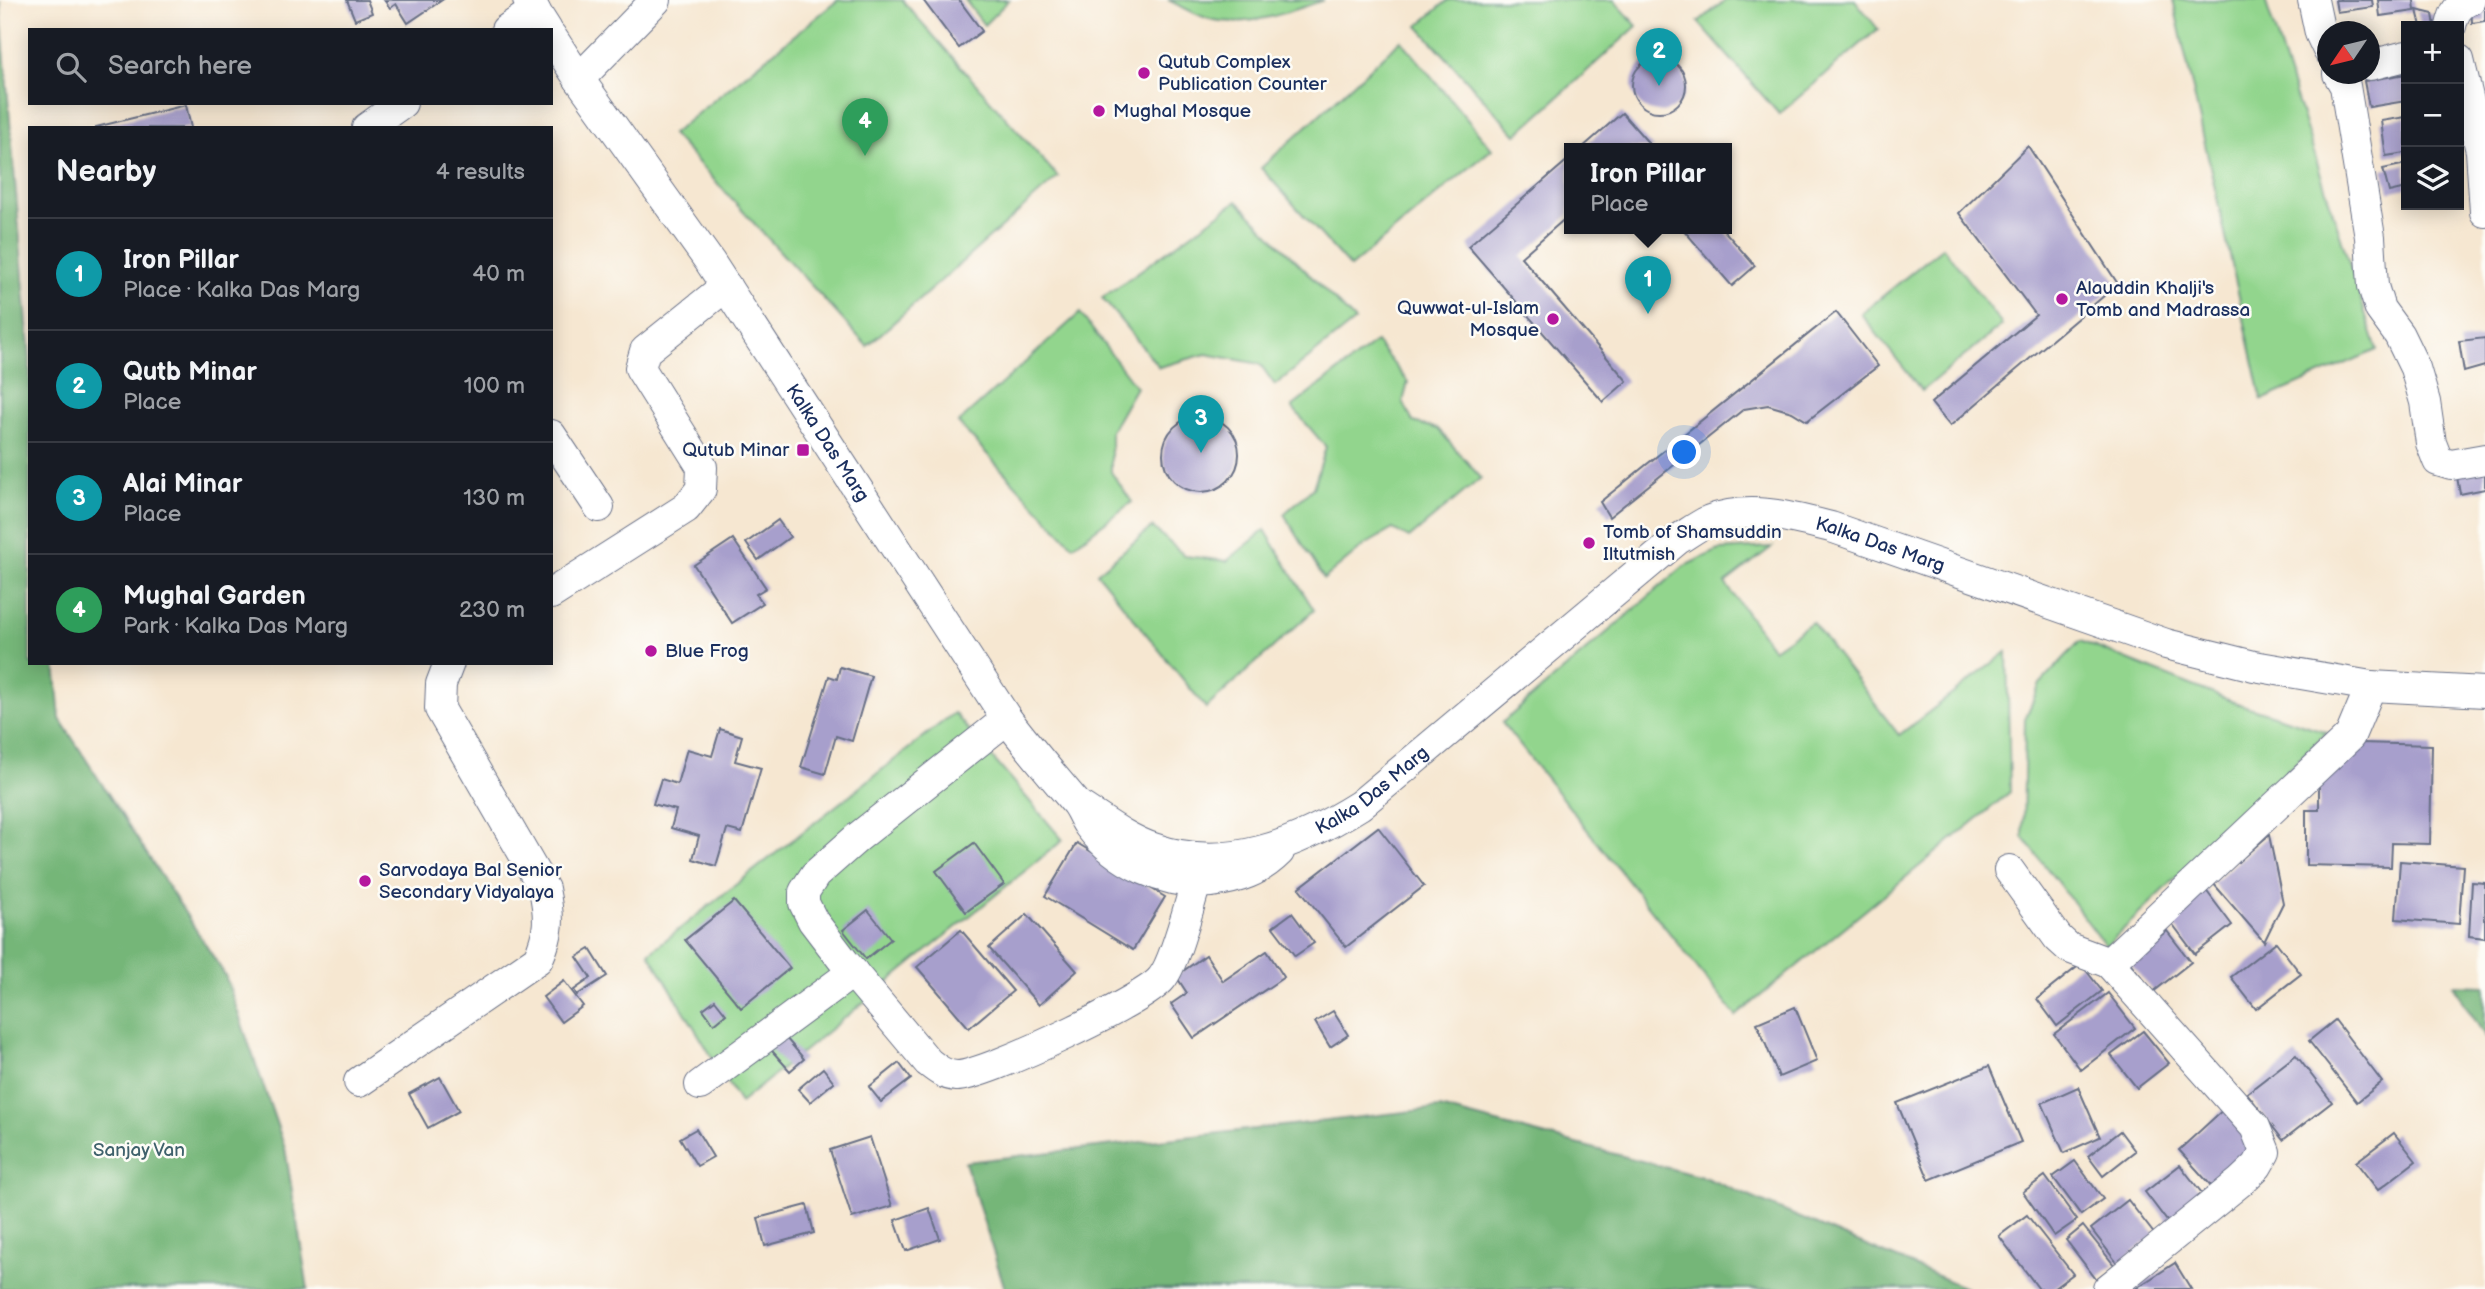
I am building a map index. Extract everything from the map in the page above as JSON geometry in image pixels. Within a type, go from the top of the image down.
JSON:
[{"type":"street","points":[[579,79],[656,0]]},
{"type":"street","points":[[2313,0],[2317,21]]},
{"type":"street","points":[[2452,21],[2461,5],[2470,0]]},
{"type":"street","points":[[510,28],[537,13]]},
{"type":"street","name":"Kalka Das Marg","points":[[553,39],[726,286],[1007,719],[1106,845],[1144,870],[1196,883],[1224,881],[1251,873],[1269,862],[1286,845]]},
{"type":"street","points":[[2380,62],[2401,57]]},
{"type":"street","points":[[2464,81],[2481,151],[2485,212]]},
{"type":"street","points":[[2344,84],[2370,237],[2373,286],[2380,309],[2399,335],[2415,368],[2425,402],[2431,443],[2438,461],[2451,465],[2485,459]]},
{"type":"street","points":[[370,126],[399,105]]},
{"type":"street","points":[[553,593],[685,508],[701,489],[702,467],[640,368],[645,351],[726,286]]},
{"type":"street","points":[[553,438],[599,507]]},
{"type":"street","name":"Kalka Das Marg","points":[[1078,806],[1151,848],[1178,855],[1201,859],[1222,858],[1286,845],[1332,823],[1360,805],[1677,540],[1710,520],[1751,512],[1788,516],[1831,527],[2166,644],[2254,666],[2371,685],[2485,692]]},
{"type":"street","points":[[359,1082],[538,959],[547,939],[550,915],[544,889],[440,709],[441,684],[448,665]]},
{"type":"street","points":[[2109,963],[2350,736],[2371,685]]},
{"type":"street","points":[[1007,719],[857,838],[815,876],[804,892],[804,903],[813,921],[928,1062],[944,1073],[959,1076],[1001,1064],[1132,1001],[1155,986],[1164,977],[1170,963],[1196,883]]},
{"type":"street","points":[[2009,870],[2058,938],[2069,948],[2109,963],[2255,1127],[2265,1152],[2258,1166],[2240,1182],[2108,1289]]},
{"type":"street","points":[[700,1085],[852,972]]},
{"type":"green space","points":[[838,0],[902,0],[1058,177],[867,346],[672,134]]},
{"type":"green space","points":[[965,0],[1009,0],[984,25]]},
{"type":"green space","points":[[1168,0],[1324,0],[1269,17],[1227,22],[1202,16]]},
{"type":"green space","points":[[1448,0],[1614,0],[1637,26],[1516,135],[1418,26]]},
{"type":"green space","points":[[1726,0],[1855,0],[1878,29],[1779,114],[1698,22]]},
{"type":"green space","points":[[2173,0],[2265,0],[2377,350],[2262,400]]},
{"type":"green space","name":"Sanjay Van","points":[[0,2],[28,335],[28,665],[55,665],[60,719],[225,975],[285,1148],[308,1289],[0,1289]]},
{"type":"green space","points":[[1401,40],[1492,149],[1350,267],[1261,168]]},
{"type":"green space","points":[[1237,201],[1355,321],[1275,385],[1260,364],[1206,354],[1159,367],[1102,298]]},
{"type":"green space","points":[[1943,247],[2002,325],[1922,391],[1861,314]]},
{"type":"green space","points":[[1080,313],[1136,387],[1111,431],[1111,472],[1132,502],[1073,546],[958,423]]},
{"type":"green space","points":[[1376,342],[1408,382],[1403,402],[1413,422],[1438,429],[1481,478],[1409,538],[1393,529],[1365,545],[1324,579],[1284,514],[1313,488],[1326,447],[1292,407]]},
{"type":"green space","points":[[1152,527],[1185,556],[1227,561],[1265,530],[1314,610],[1206,708],[1097,573]]},
{"type":"green space","points":[[1772,547],[1725,583],[1773,649],[1812,622],[1899,735],[2007,652],[2010,792],[1736,1016],[1502,723],[1684,566],[1719,550]]},
{"type":"green space","points":[[2080,641],[2236,703],[2327,732],[2106,946],[2023,837],[2025,719],[2040,684]]},
{"type":"green space","points":[[954,713],[1063,840],[740,1103],[649,953]]},
{"type":"green space","points":[[2453,985],[2485,986],[2485,1036]]},
{"type":"green space","points":[[1440,1108],[1706,1178],[1968,1289],[1005,1289],[965,1162]]},
{"type":"building","points":[[347,0],[367,0],[372,13],[355,20]]},
{"type":"building","points":[[384,0],[442,0],[408,23],[396,4],[390,8]]},
{"type":"building","points":[[923,0],[959,0],[982,31],[959,48]]},
{"type":"building","points":[[2335,0],[2372,0],[2373,7],[2337,12]]},
{"type":"building","points":[[2378,0],[2414,0],[2415,11],[2380,16]]},
{"type":"building","points":[[2485,1],[2485,21],[2472,23],[2471,3]]},
{"type":"building","points":[[2417,10],[2433,14],[2434,21],[2420,21]]},
{"type":"building","points":[[1659,58],[1678,66],[1686,85],[1678,104],[1659,112],[1640,104],[1632,85],[1640,66]]},
{"type":"building","points":[[2401,75],[2401,102],[2369,107],[2365,84],[2380,84],[2380,78]]},
{"type":"building","points":[[186,105],[191,126],[100,126]]},
{"type":"building","points":[[1622,113],[1649,143],[1588,143]]},
{"type":"building","points":[[2401,118],[2401,154],[2386,156],[2381,121]]},
{"type":"building","name":"Alauddin Khalji's Tomb and Madrassa","points":[[2028,146],[2118,284],[1950,426],[1931,403],[2036,315],[1959,213]]},
{"type":"building","name":"Quwwat-ul-Islam Mosque","points":[[1564,163],[1564,219],[1521,257],[1627,381],[1603,402],[1468,246]]},
{"type":"building","points":[[2401,165],[2401,189],[2389,192],[2383,169]]},
{"type":"building","points":[[1687,234],[1727,234],[1755,266],[1732,286]]},
{"type":"building","points":[[1836,312],[1878,366],[1807,421],[1792,412],[1768,405],[1744,409],[1609,517],[1600,502]]},
{"type":"building","points":[[2485,338],[2485,366],[2464,372],[2459,341]]},
{"type":"building","points":[[1194,416],[1208,416],[1222,422],[1233,433],[1239,454],[1236,469],[1228,481],[1208,492],[1194,492],[1180,486],[1169,475],[1163,461],[1163,447],[1169,433],[1180,422]]},
{"type":"building","points":[[2485,466],[2485,489],[2460,494],[2456,471]]},
{"type":"building","points":[[778,520],[790,537],[758,560],[746,543]]},
{"type":"building","points":[[733,539],[766,588],[756,594],[763,603],[732,623],[694,565]]},
{"type":"building","points":[[840,667],[871,676],[852,741],[836,736],[825,774],[801,767],[829,676],[837,679]]},
{"type":"building","points":[[720,729],[742,736],[735,761],[761,768],[742,833],[727,829],[716,866],[693,859],[699,836],[671,828],[676,810],[653,804],[661,779],[677,784],[687,749],[712,756]]},
{"type":"building","points":[[2359,743],[2432,745],[2430,844],[2392,843],[2391,867],[2306,865],[2306,810],[2319,810],[2319,785]]},
{"type":"building","points":[[1378,827],[1424,886],[1346,947],[1299,888]]},
{"type":"building","points":[[2269,835],[2283,903],[2264,942],[2213,883]]},
{"type":"building","points":[[974,843],[1004,884],[966,912],[936,871]]},
{"type":"building","points":[[1077,843],[1165,897],[1133,950],[1045,896]]},
{"type":"building","points":[[2400,861],[2463,866],[2459,924],[2396,919]]},
{"type":"building","points":[[2472,882],[2485,883],[2485,938],[2469,936]]},
{"type":"building","points":[[2205,889],[2232,925],[2195,954],[2168,918]]},
{"type":"building","points":[[734,901],[790,968],[741,1008],[685,940]]},
{"type":"building","points":[[868,910],[891,939],[866,959],[843,930]]},
{"type":"building","points":[[1292,913],[1314,943],[1295,956],[1273,927]]},
{"type":"building","points":[[1027,914],[1077,971],[1039,1005],[989,948]]},
{"type":"building","points":[[961,930],[1013,991],[969,1028],[917,967]]},
{"type":"building","points":[[2167,931],[2191,962],[2153,992],[2128,960]]},
{"type":"building","points":[[2276,942],[2301,974],[2256,1009],[2231,977]]},
{"type":"building","points":[[590,949],[607,976],[577,995],[574,990],[591,978],[577,957]]},
{"type":"building","points":[[1267,951],[1284,977],[1194,1038],[1171,1004],[1187,993],[1176,976],[1206,955],[1223,981]]},
{"type":"building","points":[[2081,964],[2102,991],[2057,1026],[2037,999]]},
{"type":"building","points":[[564,981],[583,1006],[561,1022],[543,997]]},
{"type":"building","points":[[2108,993],[2135,1028],[2081,1070],[2054,1034]]},
{"type":"building","points":[[715,1000],[726,1014],[714,1024],[703,1009]]},
{"type":"building","points":[[1795,1007],[1817,1061],[1779,1077],[1757,1023]]},
{"type":"building","points":[[1333,1011],[1348,1035],[1330,1047],[1315,1022]]},
{"type":"building","points":[[2335,1020],[2382,1082],[2357,1102],[2309,1041]]},
{"type":"building","points":[[780,1031],[804,1059],[790,1071],[765,1043]]},
{"type":"building","points":[[2143,1031],[2169,1063],[2137,1088],[2111,1055]]},
{"type":"building","points":[[2296,1055],[2332,1102],[2283,1140],[2247,1093]]},
{"type":"building","points":[[899,1063],[911,1079],[881,1102],[869,1087]]},
{"type":"building","points":[[1989,1066],[2021,1142],[1929,1180],[1897,1103]]},
{"type":"building","points":[[823,1068],[834,1082],[810,1102],[798,1089]]},
{"type":"building","points":[[440,1077],[459,1111],[428,1128],[409,1094]]},
{"type":"building","points":[[2078,1087],[2100,1137],[2064,1153],[2042,1103]]},
{"type":"building","points":[[2226,1107],[2253,1151],[2215,1190],[2179,1150]]},
{"type":"building","points":[[696,1129],[713,1157],[697,1166],[680,1138]]},
{"type":"building","points":[[2120,1131],[2135,1151],[2103,1176],[2088,1156]]},
{"type":"building","points":[[2394,1133],[2416,1161],[2378,1190],[2356,1162]]},
{"type":"building","points":[[870,1137],[892,1206],[852,1218],[830,1150]]},
{"type":"building","points":[[2075,1161],[2103,1199],[2081,1215],[2053,1177]]},
{"type":"building","points":[[2180,1165],[2205,1197],[2170,1225],[2145,1192]]},
{"type":"building","points":[[2045,1176],[2077,1220],[2054,1236],[2023,1192]]},
{"type":"building","points":[[2128,1200],[2155,1235],[2118,1264],[2091,1229]]},
{"type":"building","points":[[807,1205],[814,1233],[765,1246],[758,1218]]},
{"type":"building","points":[[929,1208],[940,1239],[906,1251],[895,1220]]},
{"type":"building","points":[[2027,1215],[2073,1274],[2053,1289],[2039,1289],[1999,1236]]},
{"type":"building","points":[[2083,1226],[2114,1265],[2096,1279],[2066,1240]]},
{"type":"building","points":[[2175,1263],[2191,1289],[2135,1289]]},
{"type":"place","name":"Qutub Complex Publication Counter","points":[[1144,73]]},
{"type":"place","name":"Qutb Minar","points":[[1659,86]]},
{"type":"place","name":"Mughal Mosque","points":[[1099,111]]},
{"type":"place","name":"Mughal Garden","points":[[865,156]]},
{"type":"place","name":"Alauddin Khalji's Tomb and Madrassa","points":[[2062,299]]},
{"type":"place","name":"Iron Pillar","points":[[1648,314]]},
{"type":"place","name":"Quwwat-ul-Islam Mosque","points":[[1553,319]]},
{"type":"place","name":"Qutub Minar","points":[[803,450]]},
{"type":"place","name":"Alai Minar","points":[[1201,453]]},
{"type":"place","name":"Tomb of Shamsuddin Iltutmish","points":[[1589,543]]},
{"type":"place","name":"Blue Frog","points":[[651,651]]},
{"type":"place","name":"Sarvodaya Bal Senior Secondary Vidyalaya","points":[[365,881]]}]
